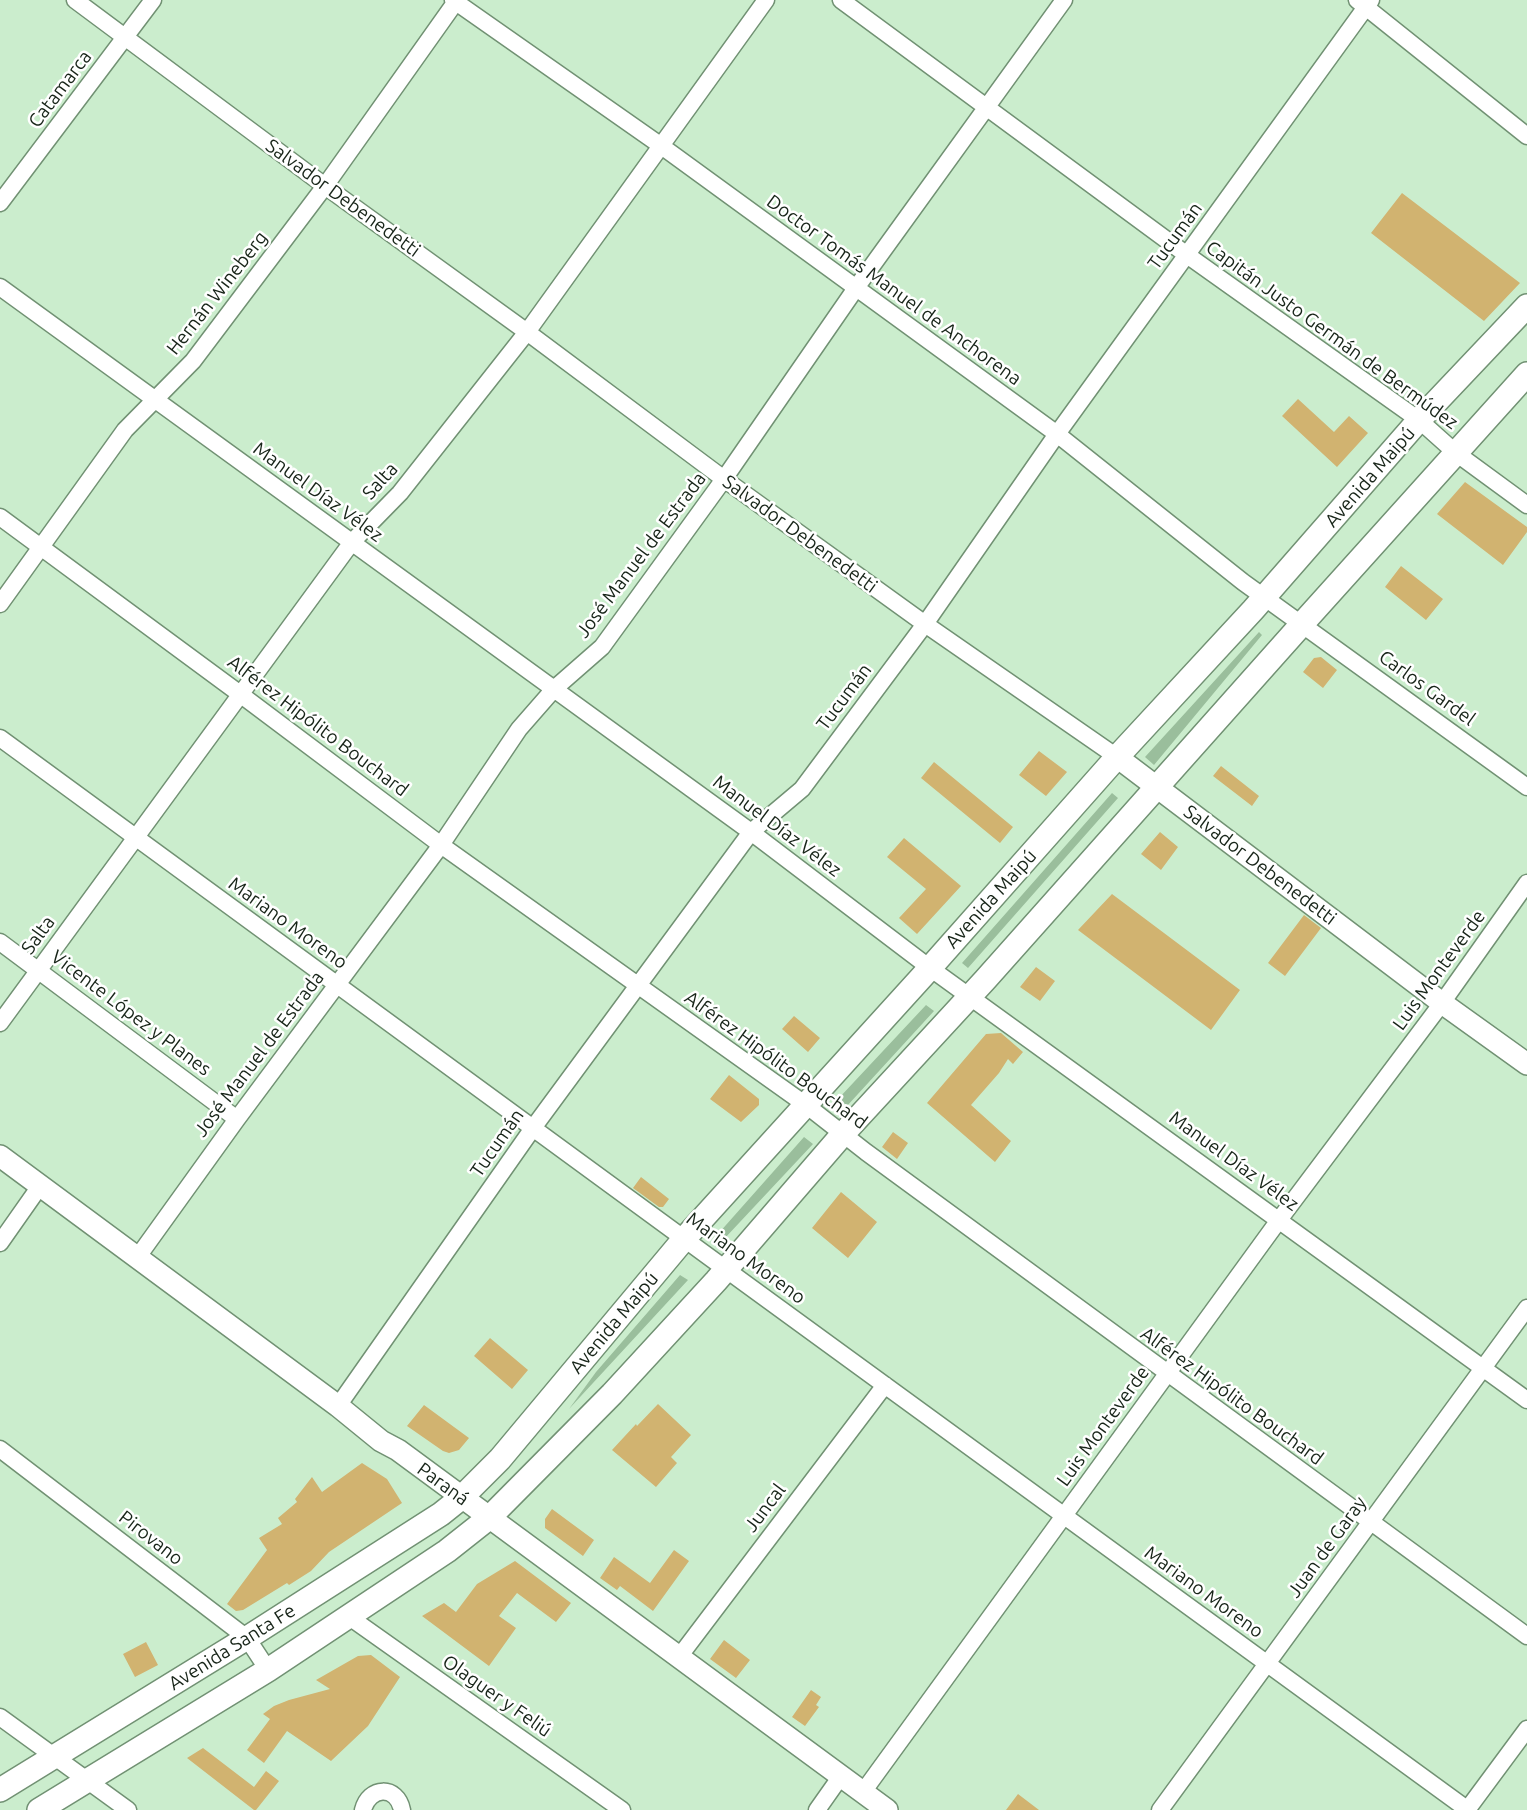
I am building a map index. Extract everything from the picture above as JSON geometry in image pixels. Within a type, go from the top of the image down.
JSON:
[{"type":"main road","name":"Avenida Maipú","points":[[461,1497],[500,1459],[684,1239],[1264,597],[1419,420],[1527,306]]},
{"type":"main road","points":[[490,1517],[612,1394],[726,1270],[842,1135],[970,996],[1527,374]]},
{"type":"main road","name":"Avenida Santa Fe","points":[[0,1790],[247,1638],[441,1514],[461,1497]]},
{"type":"main road","name":"Avenida Santa Fe","points":[[39,1810],[268,1670],[447,1551],[490,1517]]},
{"type":"street","name":"Salvador Debenedetti","points":[[75,0],[724,479],[925,624],[1117,757],[1527,1065]]},
{"type":"street","name":"Catamarca","points":[[0,204],[153,0]]},
{"type":"street","name":"Salta","points":[[0,1023],[352,542],[400,493],[527,332],[765,0]]},
{"type":"street","name":"Capitán Justo Germán de Bermúdez","points":[[841,0],[1187,255],[1419,420],[1457,453],[1527,505]]},
{"type":"street","name":"José Manuel de Estrada","points":[[137,1258],[441,845],[519,729],[554,689],[602,646],[1064,0]]},
{"type":"street","name":"Doctor Tomás Manuel de Anchorena","points":[[455,1],[660,145],[1058,435],[1302,624]]},
{"type":"street","name":"Hernán Wineberg","points":[[0,604],[125,430],[193,361],[326,186],[455,1]]},
{"type":"street","points":[[1364,2],[1527,136]]},
{"type":"street","name":"Tucumán","points":[[338,1406],[534,1128],[751,832],[802,789],[925,624],[1364,2]]},
{"type":"street","name":"Manuel Díaz Vélez","points":[[0,287],[751,832],[930,968],[1527,1400]]},
{"type":"street","name":"Alférez Hipólito Bouchard","points":[[0,517],[441,845],[806,1105],[842,1135],[1527,1636]]},
{"type":"street","name":"Carlos Gardel","points":[[1302,624],[1527,787]]},
{"type":"street","name":"Mariano Moreno","points":[[0,738],[1468,1810]]},
{"type":"street","name":"Luis Monteverde","points":[[863,1792],[1279,1220],[1443,1003],[1527,883]]},
{"type":"street","name":"Vicente López y Planes","points":[[0,942],[237,1119]]},
{"type":"street","name":"Paraná","points":[[0,1156],[338,1406],[381,1441],[398,1450],[490,1517],[887,1810]]},
{"type":"street","points":[[0,1243],[40,1186]]},
{"type":"street","name":"Juan de Garay","points":[[1160,1810],[1527,1308]]},
{"type":"street","name":"Juncal","points":[[679,1657],[885,1385]]},
{"type":"street","name":"Pirovano","points":[[0,1449],[247,1638],[268,1670]]},
{"type":"street","name":"Olaguer y Feliú","points":[[348,1616],[622,1810]]},
{"type":"street","points":[[0,1717],[128,1810]]},
{"type":"street","points":[[1468,1810],[1527,1729]]},
{"type":"street","points":[[817,1810],[841,1776]]},
{"type":"street","points":[[363,1810],[369,1797],[384,1792],[394,1796],[401,1804],[402,1810]]},
{"type":"green space","points":[[1259,632],[1262,635],[1154,765],[1145,757]]},
{"type":"green space","points":[[1112,793],[1118,798],[968,968],[962,963]]},
{"type":"green space","points":[[926,1005],[934,1011],[847,1106],[839,1098]]},
{"type":"green space","points":[[804,1137],[813,1144],[725,1238],[718,1234]]},
{"type":"green space","points":[[680,1275],[688,1280],[569,1409],[596,1372]]},
{"type":"building","points":[[1402,193],[1520,283],[1484,321],[1371,233]]},
{"type":"building","points":[[1298,399],[1334,432],[1349,416],[1368,433],[1337,467],[1282,416]]},
{"type":"building","points":[[1465,482],[1527,527],[1527,532],[1503,565],[1437,514]]},
{"type":"building","points":[[1401,566],[1443,599],[1426,620],[1385,587]]},
{"type":"building","points":[[1321,657],[1337,670],[1323,688],[1303,672],[1314,658]]},
{"type":"building","points":[[1039,751],[1067,772],[1046,796],[1019,775]]},
{"type":"building","points":[[934,762],[1013,827],[1000,843],[921,778]]},
{"type":"building","points":[[1221,766],[1259,796],[1252,806],[1213,776]]},
{"type":"building","points":[[1160,832],[1178,847],[1161,870],[1141,854]]},
{"type":"building","points":[[904,838],[961,886],[917,934],[899,918],[926,889],[887,857]]},
{"type":"building","points":[[1112,894],[1240,990],[1211,1030],[1078,930]]},
{"type":"building","points":[[1304,915],[1321,928],[1285,976],[1268,963]]},
{"type":"building","points":[[1036,967],[1055,981],[1040,1001],[1020,987]]},
{"type":"building","points":[[794,1016],[820,1038],[808,1052],[782,1029]]},
{"type":"building","points":[[1001,1033],[1023,1052],[1013,1064],[1008,1059],[971,1105],[1011,1141],[995,1162],[927,1103],[986,1034]]},
{"type":"building","points":[[729,1075],[759,1099],[759,1105],[741,1122],[710,1099]]},
{"type":"building","points":[[893,1132],[908,1143],[897,1159],[882,1147]]},
{"type":"building","points":[[641,1177],[669,1199],[663,1207],[659,1207],[633,1188]]},
{"type":"building","points":[[841,1192],[877,1222],[848,1258],[812,1228]]},
{"type":"building","points":[[490,1338],[528,1370],[512,1389],[474,1356]]},
{"type":"building","points":[[658,1404],[691,1435],[671,1457],[677,1463],[656,1487],[612,1450]]},
{"type":"building","points":[[424,1405],[469,1438],[459,1450],[449,1453],[443,1451],[407,1426]]},
{"type":"building","points":[[362,1463],[387,1479],[402,1503],[329,1552],[311,1571],[289,1585],[287,1583],[243,1610],[236,1611],[227,1604],[267,1550],[259,1538],[282,1524],[278,1518],[297,1502],[295,1499],[312,1477],[322,1492]]},
{"type":"building","points":[[552,1509],[594,1540],[583,1556],[545,1528],[545,1519]]},
{"type":"building","points":[[674,1550],[689,1561],[653,1611],[620,1586],[617,1590],[600,1578],[614,1557],[650,1583]]},
{"type":"building","points":[[515,1561],[571,1603],[556,1622],[517,1593],[499,1616],[516,1628],[489,1666],[422,1616],[444,1603],[456,1612],[477,1584]]},
{"type":"building","points":[[724,1640],[750,1660],[736,1678],[710,1659]]},
{"type":"building","points":[[146,1642],[158,1665],[135,1677],[123,1654]]},
{"type":"building","points":[[371,1655],[400,1677],[368,1726],[331,1761],[287,1731],[264,1763],[247,1750],[270,1719],[263,1714],[289,1700],[330,1689],[316,1680],[358,1656]]},
{"type":"building","points":[[811,1690],[821,1697],[816,1705],[819,1707],[805,1726],[792,1717]]},
{"type":"building","points":[[203,1748],[254,1787],[266,1771],[279,1781],[254,1810],[187,1758]]},
{"type":"building","points":[[1018,1794],[1039,1810],[1006,1810]]}]
